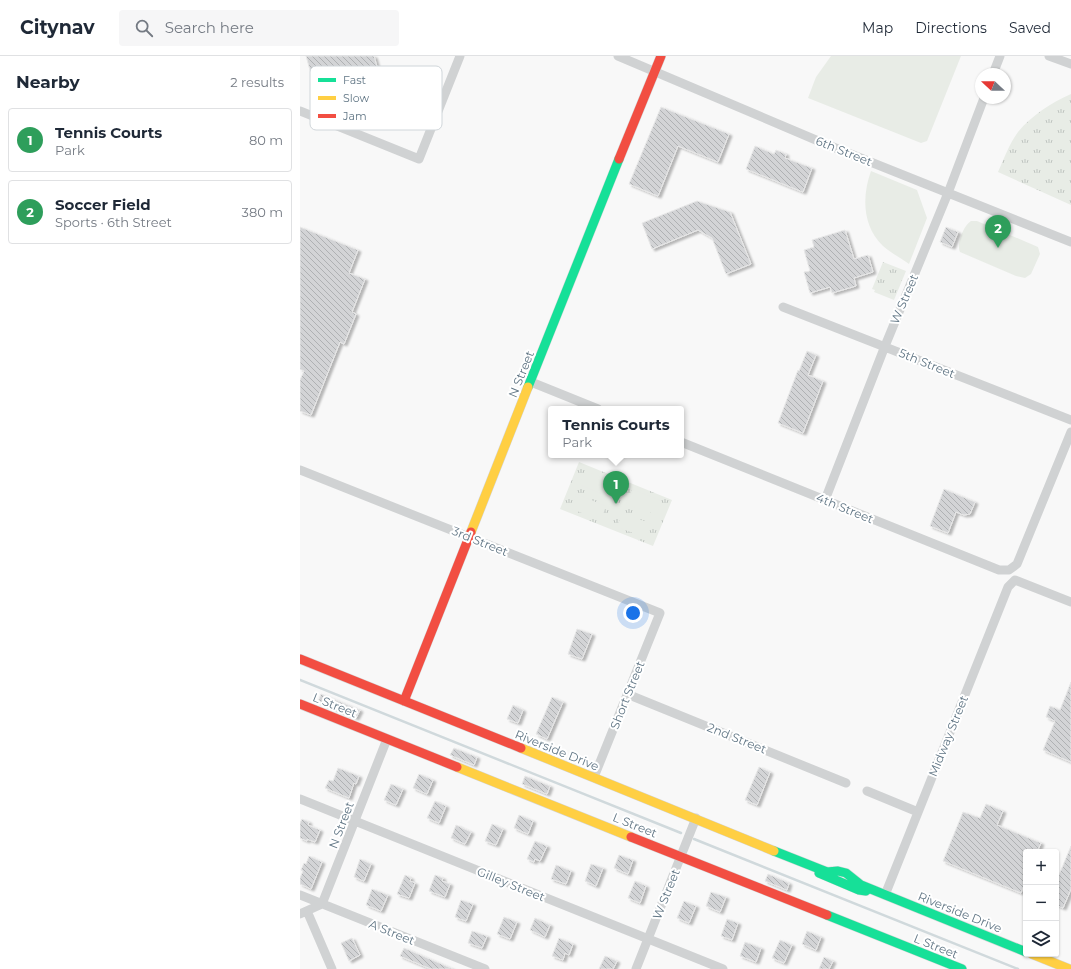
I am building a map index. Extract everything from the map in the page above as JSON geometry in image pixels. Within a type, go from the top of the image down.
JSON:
[{"type":"street","points":[[442,101],[460,56]]},
{"type":"street","name":"6th Street","points":[[618,56],[733,105],[1071,242]]},
{"type":"street","name":"N Street","points":[[404,701],[593,222],[661,56]]},
{"type":"street","points":[[995,68],[1000,56]]},
{"type":"street","points":[[1049,56],[1071,64]]},
{"type":"street","name":"W Street","points":[[825,500],[885,346],[948,193],[982,104]]},
{"type":"street","points":[[300,111],[310,115]]},
{"type":"street","points":[[347,130],[419,159],[431,130]]},
{"type":"street","name":"5th Street","points":[[783,307],[1071,420]]},
{"type":"street","points":[[531,382],[591,406]]},
{"type":"street","name":"4th Street","points":[[684,443],[1000,570],[1009,570],[1017,564],[1071,432]]},
{"type":"street","name":"3rd Street","points":[[300,470],[660,613]]},
{"type":"street","name":"Midway Street","points":[[885,895],[1008,587],[1015,580],[1071,602]]},
{"type":"street","name":"Short Street","points":[[594,778],[660,613]]},
{"type":"street","name":"Riverside Drive","points":[[300,659],[806,863],[813,870],[859,890],[885,895],[1023,951]]},
{"type":"street","name":"2nd Street","points":[[627,694],[846,783]]},
{"type":"street","name":"L Street","points":[[300,704],[962,969]]},
{"type":"street","name":"N Street","points":[[322,904],[387,739]]},
{"type":"street","points":[[867,791],[918,812]]},
{"type":"street","name":"Gilley Street","points":[[300,799],[722,969]]},
{"type":"street","name":"W Street","points":[[636,969],[696,818]]},
{"type":"street","name":"A Street","points":[[300,895],[485,969]]},
{"type":"street","points":[[322,904],[304,912],[332,969]]},
{"type":"street","points":[[1039,957],[1069,969]]},
{"type":"green space","points":[[831,56],[961,56],[927,141],[921,143],[808,98],[816,77]]},
{"type":"green space","points":[[1071,94],[1071,205],[998,172],[1012,141],[1023,126],[1042,110]]},
{"type":"green space","points":[[871,171],[917,190],[927,218],[909,264],[883,246],[871,229],[865,200]]},
{"type":"green space","points":[[971,221],[977,221],[1038,247],[1040,254],[1031,274],[1025,278],[1016,276],[960,252],[959,244],[961,235],[968,223]]},
{"type":"green space","points":[[883,262],[906,271],[894,300],[874,292],[875,290],[872,289]]},
{"type":"green space","points":[[579,462],[672,500],[653,546],[560,509]]},
{"type":"green space","points":[[585,471],[616,482],[610,497],[580,485]]},
{"type":"green space","points":[[632,489],[662,501],[657,515],[626,504]]},
{"type":"green space","points":[[576,494],[606,506],[601,520],[571,509]]},
{"type":"green space","points":[[622,513],[652,524],[647,538],[617,527]]},
{"type":"building","points":[[306,56],[374,56],[377,66],[310,66],[310,70]]},
{"type":"building","points":[[661,107],[729,134],[718,162],[678,146],[658,196],[629,184]]},
{"type":"building","points":[[755,146],[774,154],[776,150],[786,154],[785,158],[812,168],[803,192],[746,169]]},
{"type":"building","points":[[697,201],[730,212],[751,264],[726,274],[712,238],[698,230],[652,249],[642,223]]},
{"type":"building","points":[[300,227],[358,250],[349,273],[365,279],[352,312],[356,314],[344,344],[340,342],[311,415],[300,411],[300,380],[304,371],[300,369]]},
{"type":"building","points":[[946,227],[958,232],[952,247],[940,242]]},
{"type":"building","points":[[845,230],[854,259],[868,255],[873,272],[854,278],[856,286],[832,293],[830,287],[810,293],[804,272],[810,271],[804,250],[814,247],[812,240]]},
{"type":"building","points":[[807,351],[816,355],[808,375],[823,381],[803,433],[778,423],[798,370],[799,371]]},
{"type":"building","points":[[944,489],[975,502],[970,514],[964,515],[956,512],[948,533],[930,526]]},
{"type":"building","points":[[577,629],[592,634],[582,659],[568,654]]},
{"type":"building","points":[[1071,682],[1071,762],[1043,750],[1055,721],[1046,717],[1050,706],[1060,710]]},
{"type":"building","points":[[321,694],[360,710],[356,718],[318,702]]},
{"type":"building","points":[[552,697],[563,702],[547,739],[536,734]]},
{"type":"building","points":[[513,705],[523,710],[518,723],[507,719]]},
{"type":"building","points":[[454,748],[477,757],[474,765],[450,755]]},
{"type":"building","points":[[759,767],[770,772],[757,805],[745,800]]},
{"type":"building","points":[[338,768],[359,776],[356,784],[354,783],[349,798],[325,788],[329,780],[333,781]]},
{"type":"building","points":[[419,774],[433,780],[427,794],[413,788]]},
{"type":"building","points":[[525,776],[550,786],[547,794],[522,784]]},
{"type":"building","points":[[391,784],[403,789],[396,805],[384,800]]},
{"type":"building","points":[[435,801],[446,806],[439,823],[427,818]]},
{"type":"building","points":[[986,804],[1003,811],[997,825],[1041,843],[1038,849],[1023,849],[1023,888],[1021,893],[943,861],[963,812],[980,818]]},
{"type":"building","points":[[519,815],[533,821],[528,834],[514,828]]},
{"type":"building","points":[[302,819],[309,822],[308,825],[320,830],[315,842],[300,838],[300,823]]},
{"type":"building","points":[[492,824],[503,829],[496,845],[485,841]]},
{"type":"building","points":[[456,825],[471,832],[465,844],[451,838]]},
{"type":"building","points":[[535,841],[547,846],[540,861],[535,859],[534,862],[527,859]]},
{"type":"building","points":[[1071,846],[1071,889],[1063,908],[1059,906],[1059,875]]},
{"type":"building","points":[[619,855],[633,860],[628,874],[614,868]]},
{"type":"building","points":[[309,856],[322,862],[311,889],[300,884],[300,878],[303,871],[301,870],[304,863],[306,864]]},
{"type":"building","points":[[360,859],[371,864],[364,881],[354,877]]},
{"type":"building","points":[[591,864],[603,868],[596,886],[585,881]]},
{"type":"building","points":[[556,865],[571,871],[566,884],[551,879]]},
{"type":"building","points":[[768,874],[789,883],[787,890],[765,881]]},
{"type":"building","points":[[405,875],[411,878],[410,881],[415,883],[409,898],[397,894]]},
{"type":"building","points":[[435,875],[443,878],[442,881],[450,884],[445,897],[429,891]]},
{"type":"building","points":[[635,881],[646,886],[640,903],[628,898]]},
{"type":"building","points":[[372,889],[388,895],[381,911],[366,905]]},
{"type":"building","points":[[711,892],[726,897],[720,912],[706,906]]},
{"type":"building","points":[[461,900],[473,904],[466,921],[455,917]]},
{"type":"building","points":[[684,901],[696,906],[689,923],[677,918]]},
{"type":"building","points":[[504,917],[517,922],[510,939],[497,934]]},
{"type":"building","points":[[535,918],[550,925],[545,937],[530,930]]},
{"type":"building","points":[[727,919],[738,923],[732,940],[721,936]]},
{"type":"building","points":[[472,931],[487,936],[482,948],[468,943]]},
{"type":"building","points":[[807,931],[821,937],[816,950],[802,944]]},
{"type":"building","points":[[352,938],[360,955],[349,961],[341,943]]},
{"type":"building","points":[[559,938],[573,944],[569,955],[565,953],[563,960],[552,956]]},
{"type":"building","points":[[780,940],[792,945],[784,963],[772,958]]},
{"type":"building","points":[[745,942],[761,948],[756,962],[740,956]]},
{"type":"building","points":[[404,948],[453,969],[431,969],[400,956]]},
{"type":"building","points":[[605,956],[617,961],[613,969],[599,969]]},
{"type":"building","points":[[824,957],[833,961],[829,969],[819,969]]},
{"type":"waterway","points":[[300,680],[681,833]]},
{"type":"waterway","points":[[694,839],[1018,969]]},
{"type":"traffic: fast","points":[[528,387],[619,159]]},
{"type":"traffic: fast","points":[[774,851],[827,872],[838,871],[846,873],[861,885],[1023,951]]},
{"type":"traffic: fast","points":[[819,873],[859,890],[866,891]]},
{"type":"traffic: fast","points":[[827,915],[962,969]]},
{"type":"traffic: slow","points":[[471,532],[528,387]]},
{"type":"traffic: slow","points":[[521,748],[774,851]]},
{"type":"traffic: slow","points":[[457,767],[631,837]]},
{"type":"traffic: slow","points":[[1039,957],[1069,969]]},
{"type":"traffic: jam","points":[[619,159],[661,56]]},
{"type":"traffic: jam","points":[[404,701],[471,532]]},
{"type":"traffic: jam","points":[[300,659],[521,748]]},
{"type":"traffic: jam","points":[[300,704],[457,767]]},
{"type":"traffic: jam","points":[[631,837],[827,915]]},
{"type":"place","name":"Soccer Field","points":[[998,248]]},
{"type":"place","name":"Tennis Courts","points":[[616,504]]}]
